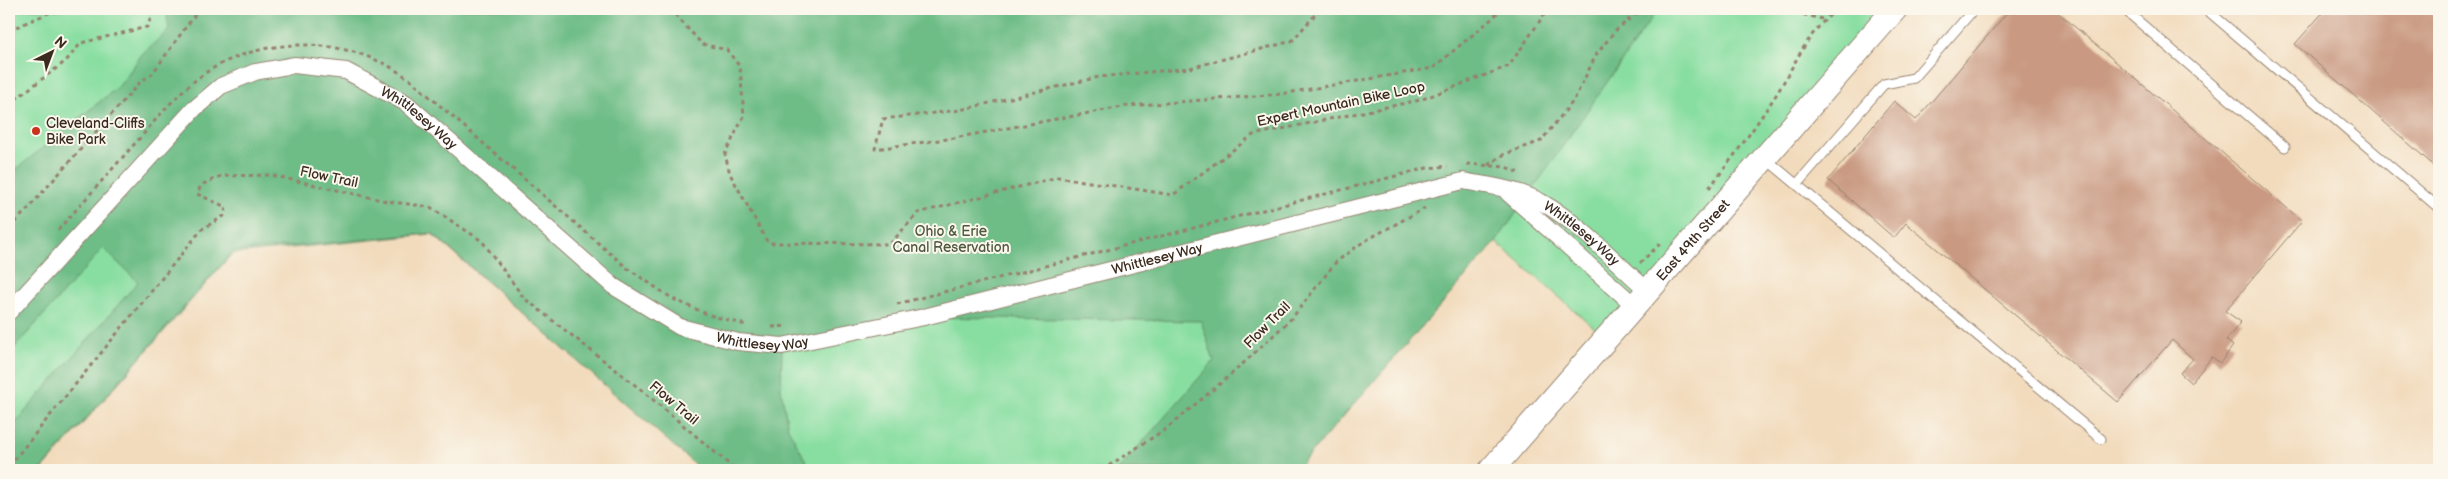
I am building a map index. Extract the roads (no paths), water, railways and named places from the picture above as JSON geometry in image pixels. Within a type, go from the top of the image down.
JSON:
[{"type":"street","name":"East 49th Street","points":[[1491,470],[1895,9]]},
{"type":"street","name":"Whittlesey Way","points":[[9,312],[194,108],[221,86],[255,72],[294,65],[346,71],[406,103],[613,286],[680,327],[738,342],[782,346],[924,317],[1463,181],[1504,190],[1540,201],[1566,218],[1641,299]]},
{"type":"lane","points":[[1797,184],[1884,84],[1914,78],[1974,9]]},
{"type":"lane","points":[[2124,9],[2285,147]]},
{"type":"lane","points":[[2206,9],[2439,208]]},
{"type":"lane","points":[[1765,157],[2101,439]]},
{"type":"place","name":"Cleveland-Cliffs Bike Park","points":[[36,131]]},
{"type":"park label","name":"Ohio & Erie Canal Reservation","points":[[951,240]]}]
